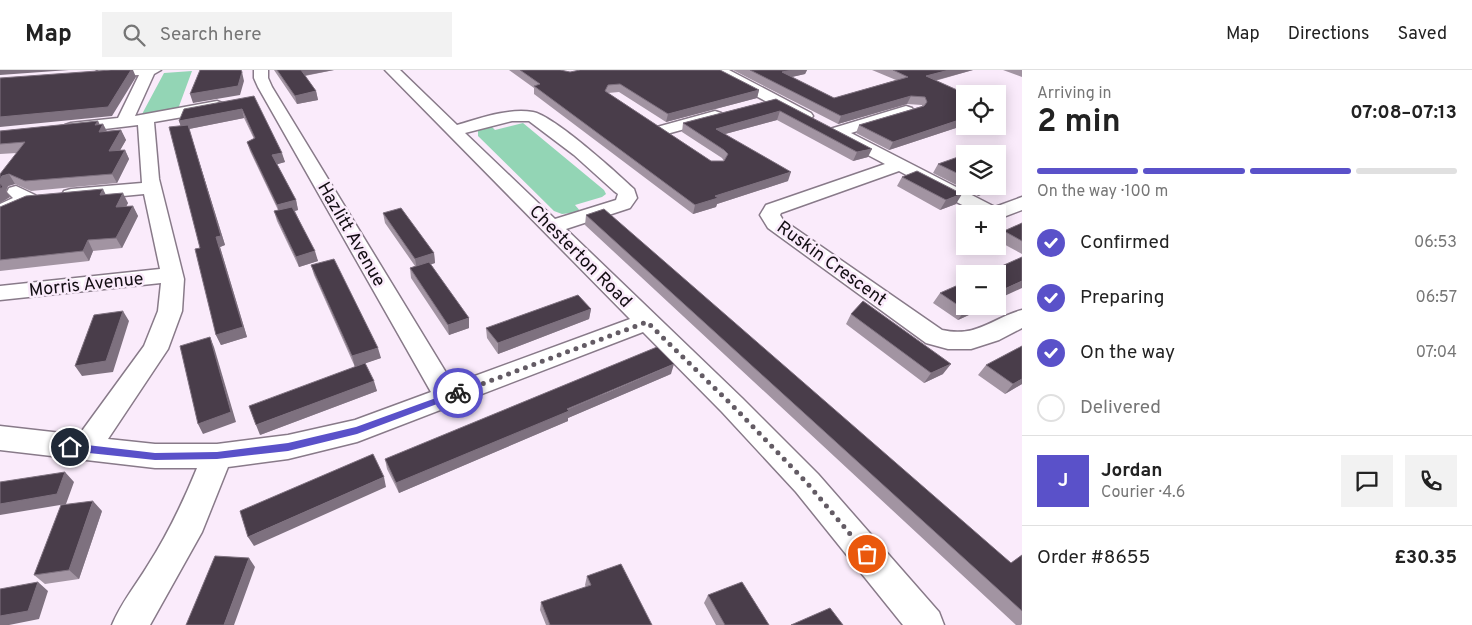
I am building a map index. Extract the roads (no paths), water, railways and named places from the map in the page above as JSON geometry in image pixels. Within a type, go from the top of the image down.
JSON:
[{"type":"street","points":[[85,449],[155,349],[170,311],[173,295],[172,275],[135,121],[150,70]]},
{"type":"street","points":[[90,72],[154,70]]},
{"type":"street","name":"Hazlitt Avenue","points":[[261,70],[262,97],[447,397]]},
{"type":"street","name":"Chesterton Road","points":[[392,70],[732,405],[807,483],[926,625]]},
{"type":"street","points":[[726,71],[775,100],[977,205]]},
{"type":"street","points":[[756,105],[775,100]]},
{"type":"street","points":[[57,129],[135,121],[230,103]]},
{"type":"street","points":[[836,132],[914,109]]},
{"type":"street","points":[[663,130],[728,112]]},
{"type":"street","points":[[453,131],[519,116],[539,119],[627,193],[627,198],[623,204],[551,227]]},
{"type":"street","points":[[648,120],[678,140]]},
{"type":"street","name":"Ruskin Crescent","points":[[900,165],[773,209],[770,215],[775,224],[785,232],[935,337],[952,342],[968,342],[1022,318]]},
{"type":"street","points":[[6,209],[22,196],[52,197],[152,188]]},
{"type":"street","points":[[1006,213],[1022,203]]},
{"type":"street","name":"Morris Avenue","points":[[0,293],[172,275]]},
{"type":"street","points":[[0,438],[155,456],[217,456],[288,447],[357,431],[647,322]]},
{"type":"street","points":[[130,625],[161,576],[190,522],[217,456]]}]
